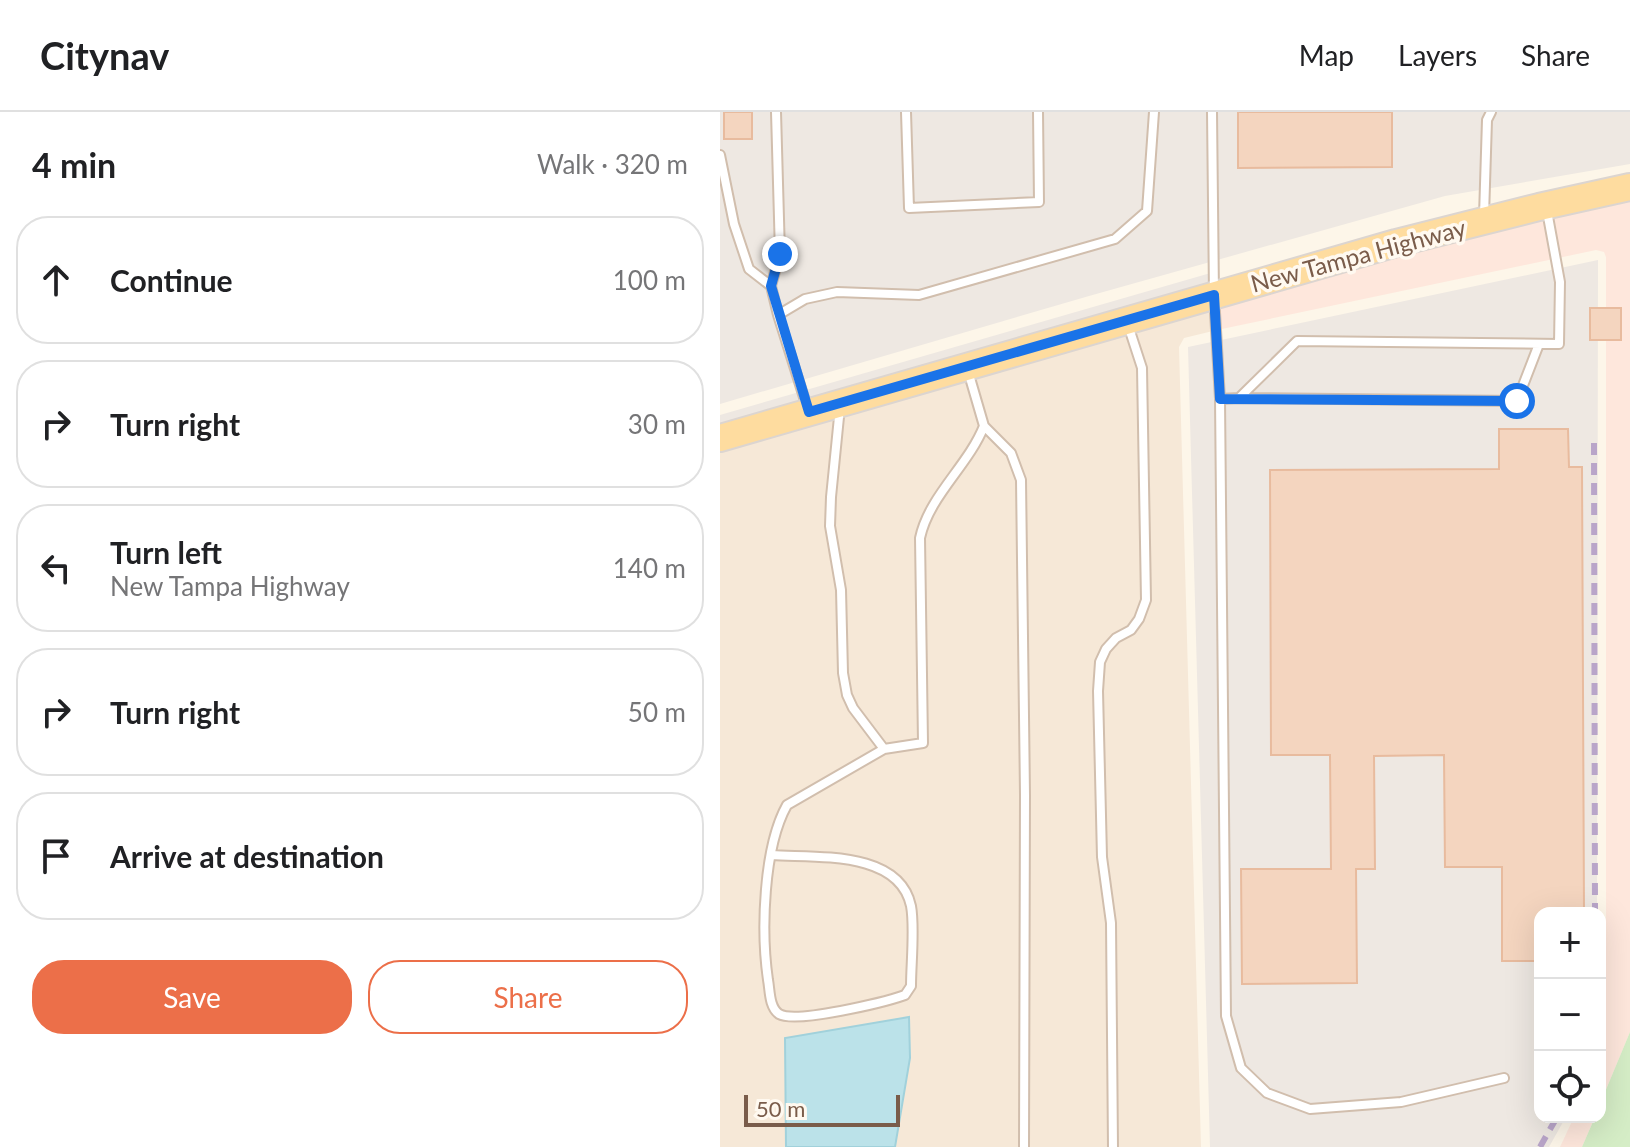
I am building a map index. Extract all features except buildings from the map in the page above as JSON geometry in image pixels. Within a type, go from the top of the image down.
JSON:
[{"type":"main road","name":"New Tampa Highway","points":[[720,438],[1125,319],[1484,221],[1630,187]]},
{"type":"lane","points":[[776,112],[780,254],[771,286],[809,412]]},
{"type":"lane","points":[[906,112],[909,208],[1039,202],[1038,112]]},
{"type":"lane","points":[[778,315],[805,299],[837,292],[919,295],[1115,239],[1147,211],[1154,112]]},
{"type":"lane","points":[[1212,112],[1214,295],[1220,399],[1226,1016],[1241,1068],[1267,1093],[1310,1109],[1401,1102],[1504,1078]]},
{"type":"lane","points":[[1484,221],[1487,120],[1491,112]]},
{"type":"lane","points":[[720,155],[734,224],[749,269],[771,286]]},
{"type":"lane","points":[[1239,398],[1297,341],[1559,344],[1560,282],[1546,205]]},
{"type":"lane","points":[[1113,1147],[1111,923],[1102,857],[1098,691],[1100,662],[1106,649],[1116,638],[1131,630],[1146,600],[1142,368],[1125,319]]},
{"type":"lane","points":[[1220,399],[1517,401],[1539,344]]},
{"type":"lane","points":[[966,366],[984,426],[1011,453],[1021,480],[1025,795],[1024,1147]]},
{"type":"lane","points":[[841,402],[830,526],[841,590],[843,673],[853,708],[884,749]]},
{"type":"lane","points":[[772,855],[862,862],[881,868],[901,884],[911,907],[911,986],[905,995],[859,1008],[819,1014],[785,1016],[778,1013],[771,1000],[764,951],[765,902],[772,855],[780,816],[787,805],[884,749],[923,743],[920,538],[930,511],[976,444],[984,426]]},
{"type":"shaded area","points":[[720,112],[1630,112],[1630,164],[1445,196],[720,404]]},
{"type":"shaded area","points":[[1630,199],[1630,1032],[1606,1090],[1604,252],[1596,250],[1217,330],[1217,306],[1542,218]]},
{"type":"shaded area","points":[[1598,260],[1597,907],[1534,907],[1534,1123],[1562,1123],[1549,1147],[1210,1147],[1188,347]]},
{"type":"shaded area","points":[[1214,272],[1211,283],[720,425],[720,415]]},
{"type":"shaded area","points":[[1217,306],[1217,330],[1184,338],[1179,347],[1201,1147],[895,1147],[910,1058],[909,1017],[785,1038],[786,1147],[720,1147],[720,451]]},
{"type":"shaded area","points":[[1571,1123],[1592,1123],[1582,1147],[1560,1147]]},
{"type":"green space","points":[[1630,1032],[1630,1147],[1582,1147],[1592,1123],[1606,1123],[1606,1090]]},
{"type":"water","points":[[909,1017],[910,1058],[895,1147],[786,1147],[785,1038]]},
{"type":"railway","points":[[1594,443],[1595,907]]},
{"type":"railway","points":[[1540,1147],[1554,1123]]},
{"type":"route","points":[[780,254],[771,286],[809,412],[1214,295],[1220,399],[1517,401]]}]
